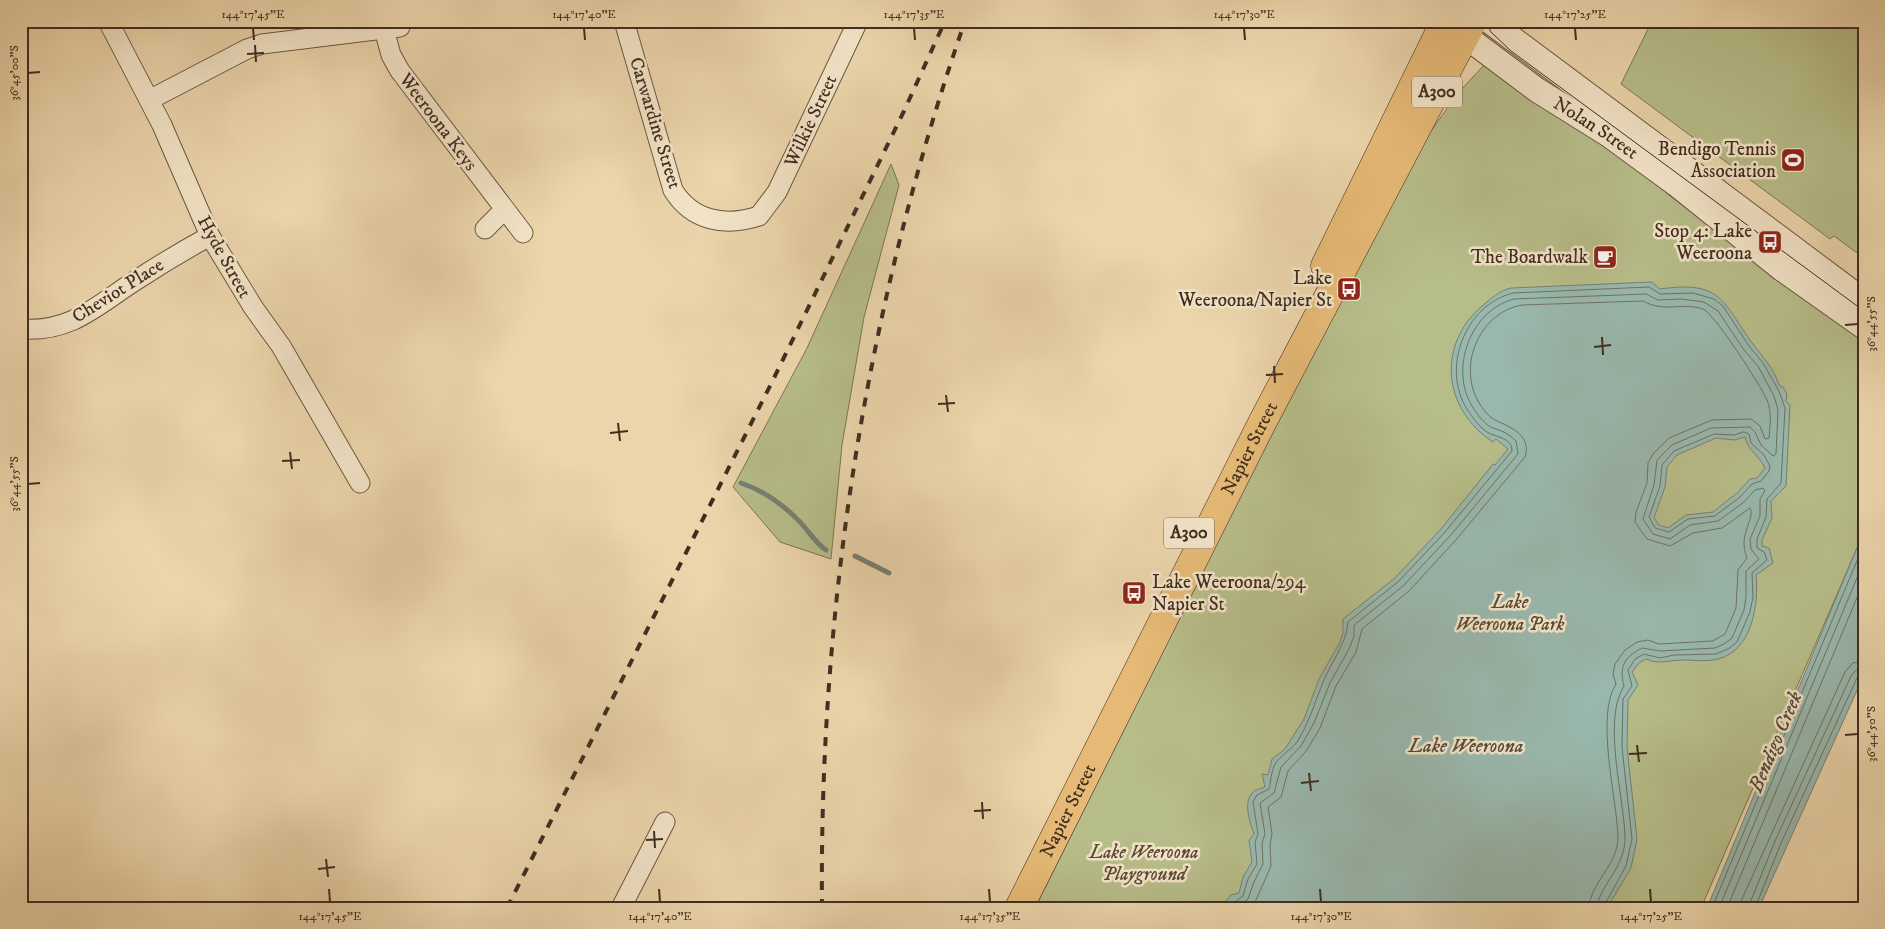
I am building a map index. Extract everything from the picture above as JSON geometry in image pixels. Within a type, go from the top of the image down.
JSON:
[{"type":"highway","name":"Napier Street","points":[[1001,908],[1121,687],[1457,25]]},
{"type":"highway","name":"Napier Street","points":[[1019,908],[1121,687]]},
{"type":"street","name":"Hyde Street","points":[[108,21],[149,100],[210,236],[252,307],[281,346],[360,483]]},
{"type":"street","name":"Carwardine Street","points":[[624,21],[668,178],[679,200],[688,208],[711,220],[736,221],[759,216]]},
{"type":"street","name":"Wilkie Street","points":[[759,216],[777,192],[858,21]]},
{"type":"street","name":"Nolan Street","points":[[1488,21],[1864,301]]},
{"type":"street","name":"Nolan Street","points":[[1457,25],[1537,90],[1609,135],[1676,184],[1782,269],[1864,327]]},
{"type":"street","name":"Weeroona Keys","points":[[149,100],[247,49],[262,44],[392,28],[391,55],[400,72],[523,233]]},
{"type":"street","points":[[485,229],[504,210]]},
{"type":"street","name":"Cheviot Place","points":[[21,329],[46,329],[83,317],[137,279],[210,236]]},
{"type":"street","points":[[621,908],[664,822]]},
{"type":"green space","name":"Bendigo Tennis Association","points":[[1652,21],[1864,21],[1864,258],[1834,236],[1830,239],[1621,84]]},
{"type":"green space","name":"Lake Weeroona Park","points":[[1486,63],[1623,158],[1674,199],[1864,334],[1864,532],[1701,908],[1035,908],[1269,439],[1428,135],[1458,93]]},
{"type":"green space","points":[[891,164],[899,185],[864,317],[842,445],[831,559],[780,542],[733,487],[807,348]]},
{"type":"water","name":"Lake Weeroona","points":[[1652,282],[1660,289],[1681,287],[1709,291],[1727,306],[1768,363],[1779,385],[1783,387],[1787,394],[1786,401],[1790,405],[1786,486],[1771,501],[1772,518],[1762,540],[1762,546],[1769,548],[1773,563],[1756,575],[1757,587],[1754,612],[1746,637],[1739,647],[1730,654],[1718,659],[1660,662],[1646,659],[1639,663],[1632,672],[1638,685],[1628,700],[1627,747],[1637,839],[1631,868],[1607,908],[1214,908],[1211,906],[1214,902],[1223,904],[1231,895],[1239,893],[1243,877],[1252,862],[1249,840],[1254,834],[1248,812],[1248,800],[1254,791],[1265,787],[1262,774],[1268,775],[1272,759],[1285,749],[1304,719],[1319,679],[1339,644],[1343,633],[1343,619],[1395,578],[1441,529],[1493,464],[1495,465],[1508,449],[1496,439],[1493,442],[1476,428],[1464,412],[1455,395],[1452,377],[1452,358],[1457,339],[1467,322],[1492,298],[1511,288]],"holes":[[[1745,437],[1746,442],[1765,468],[1757,478],[1750,479],[1737,493],[1713,512],[1686,515],[1668,528],[1659,525],[1654,518],[1665,487],[1667,467],[1677,455],[1716,438],[1734,440]]]},
{"type":"water","points":[[1864,531],[1864,675],[1759,908],[1707,908]]},
{"type":"waterway","points":[[741,483],[764,493],[784,508],[826,550]]},
{"type":"waterway","points":[[855,556],[889,573]]},
{"type":"tram line","points":[[1485,21],[1491,32],[1511,51],[1864,311]]},
{"type":"railway","points":[[507,908],[773,380],[904,111],[945,21]]},
{"type":"railway","points":[[822,908],[823,795],[829,682],[840,570],[855,459],[875,348],[900,238],[930,129],[965,21]]},
{"type":"place","name":"Bendigo Tennis Association","points":[[1793,160]]},
{"type":"place","name":"Stop 4: Lake Weeroona","points":[[1770,242]]},
{"type":"place","name":"The Boardwalk","points":[[1605,257]]},
{"type":"place","name":"Lake Weeroona/Napier St","points":[[1349,289]]},
{"type":"place","name":"Lake Weeroona/294 Napier St","points":[[1134,593]]},
{"type":"water label","name":"Bendigo Creek","points":[[1776,742]]},
{"type":"park label","name":"Lake Weeroona Playground","points":[[1144,863]]}]
